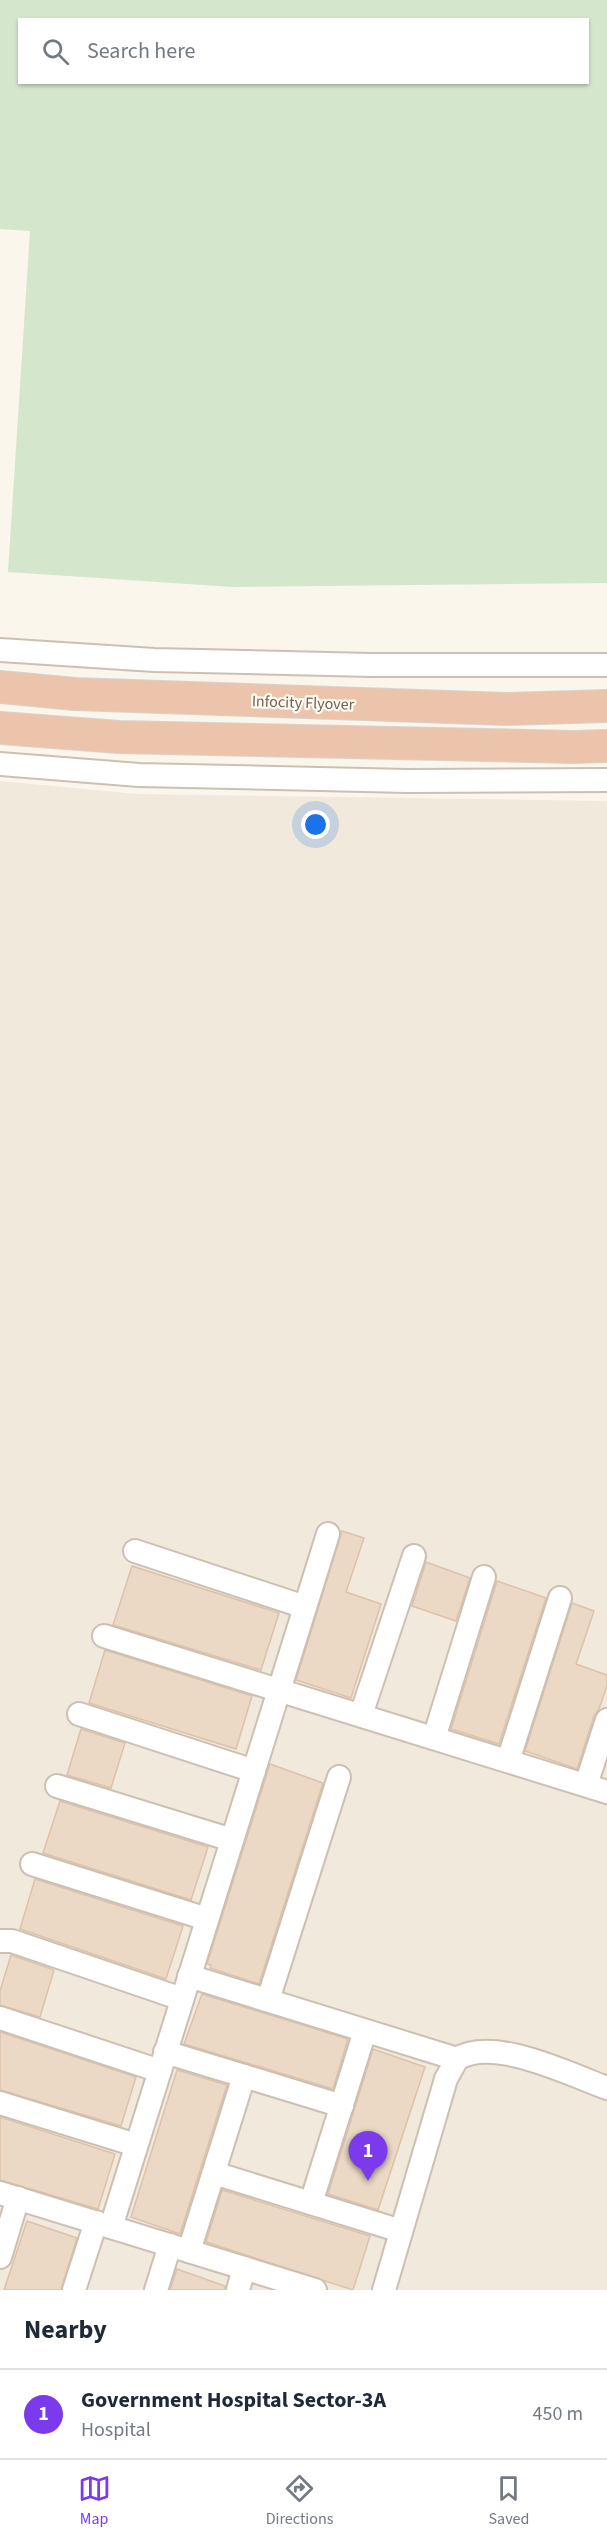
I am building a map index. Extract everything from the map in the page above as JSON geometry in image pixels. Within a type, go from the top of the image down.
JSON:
[{"type":"highway","name":"Infocity Flyover","points":[[0,687],[75,694],[506,709],[607,706]]},
{"type":"highway","points":[[0,728],[118,737],[607,746]]},
{"type":"street","points":[[0,650],[165,661],[371,665],[607,665]]},
{"type":"street","points":[[0,764],[139,776],[407,781],[607,780]]},
{"type":"street","points":[[74,2290],[136,2145],[328,1534]]},
{"type":"street","points":[[135,1551],[305,1607]]},
{"type":"street","points":[[361,1715],[414,1556]]},
{"type":"street","points":[[434,1738],[484,1577]]},
{"type":"street","points":[[508,1761],[560,1598]]},
{"type":"street","points":[[104,1636],[596,1789],[607,1720]]},
{"type":"street","points":[[79,1714],[254,1771]]},
{"type":"street","points":[[268,2000],[339,1777]]},
{"type":"street","points":[[57,1786],[232,1840]]},
{"type":"street","points":[[32,1864],[207,1919]]},
{"type":"street","points":[[0,1941],[12,1941],[182,1999]]},
{"type":"street","points":[[189,1976],[457,2059],[480,2051],[510,2053],[607,2088]]},
{"type":"street","points":[[0,2018],[162,2061],[244,2076],[342,2106]]},
{"type":"street","points":[[311,2204],[365,2031]]},
{"type":"street","points":[[384,2290],[446,2079],[457,2059]]},
{"type":"street","points":[[156,2290],[179,2248],[214,2173],[244,2076]]},
{"type":"street","points":[[0,2103],[136,2145]]},
{"type":"street","points":[[214,2173],[401,2231]]},
{"type":"street","points":[[0,2257],[9,2195],[315,2290]]},
{"type":"street","points":[[238,2290],[244,2268]]},
{"type":"shaded area","points":[[0,781],[136,794],[607,801],[607,2290],[0,2290]]},
{"type":"green space","points":[[0,0],[607,0],[607,583],[232,587],[8,572],[30,231],[0,229]]},
{"type":"building","points":[[342,1531],[364,1538],[346,1592],[381,1604],[351,1698],[296,1680]]},
{"type":"building","points":[[426,1562],[470,1578],[456,1621],[412,1606]]},
{"type":"building","points":[[132,1566],[279,1613],[261,1670],[113,1625]]},
{"type":"building","points":[[497,1581],[546,1598],[499,1744],[451,1729]]},
{"type":"building","points":[[572,1603],[594,1611],[576,1664],[607,1675],[607,1686],[599,1709],[594,1716],[577,1769],[525,1751]]},
{"type":"building","points":[[105,1650],[252,1696],[236,1749],[89,1703]]},
{"type":"building","points":[[81,1729],[125,1743],[111,1788],[67,1775]]},
{"type":"building","points":[[270,1764],[323,1783],[259,1984],[210,1968],[211,1965],[207,1964]]},
{"type":"building","points":[[60,1801],[208,1847],[191,1900],[43,1853]]},
{"type":"building","points":[[35,1879],[183,1926],[166,1979],[20,1929]]},
{"type":"building","points":[[11,1955],[54,1970],[40,2017],[0,2005],[0,1991]]},
{"type":"building","points":[[202,1994],[348,2039],[333,2089],[184,2044]]},
{"type":"building","points":[[0,2032],[136,2077],[121,2126],[0,2090]]},
{"type":"building","points":[[373,2049],[425,2067],[378,2210],[328,2194]]},
{"type":"building","points":[[177,2070],[227,2085],[180,2234],[131,2217]]},
{"type":"building","points":[[0,2117],[115,2154],[98,2209],[0,2180]]},
{"type":"building","points":[[222,2190],[370,2236],[353,2290],[206,2242]]},
{"type":"building","points":[[27,2221],[77,2238],[61,2290],[4,2290]]},
{"type":"building","points":[[177,2269],[225,2286],[225,2290],[170,2290]]},
{"type":"place","name":"Government Hospital Sector-3A","points":[[368,2181]]}]
